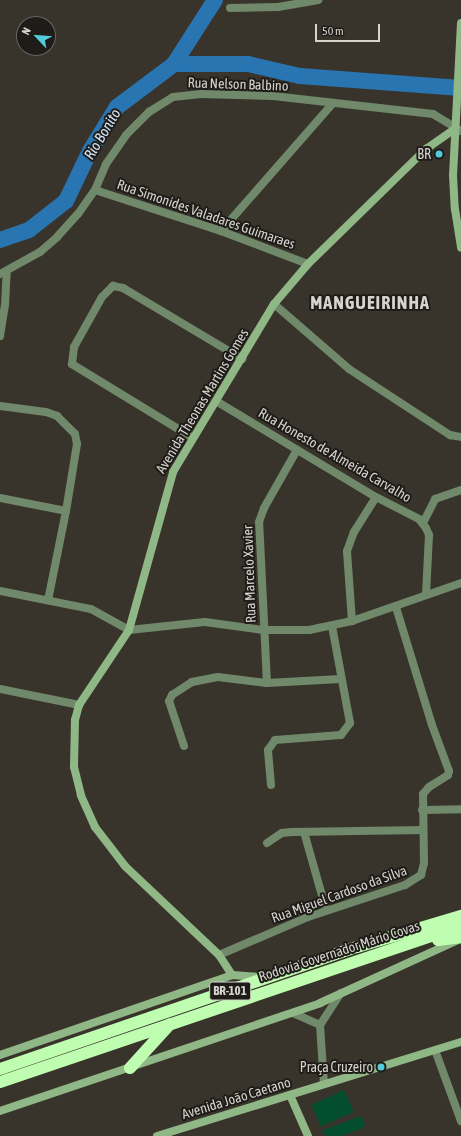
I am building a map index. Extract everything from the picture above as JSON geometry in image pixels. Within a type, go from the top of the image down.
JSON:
[{"type":"highway","name":"Rodovia Governador Mário Covas","points":[[0,1069],[271,978],[358,947],[461,916]]},
{"type":"highway","name":"Rodovia Governador Mário Covas","points":[[0,1082],[461,926]]},
{"type":"highway","points":[[404,946],[461,938]]},
{"type":"highway","points":[[130,1068],[171,1023]]},
{"type":"highway","points":[[0,1086],[12,1077]]},
{"type":"street","points":[[230,8],[278,7],[318,0]]},
{"type":"street","points":[[461,23],[457,102],[458,130],[455,209],[461,248]]},
{"type":"street","name":"Rua Nelson Balbino","points":[[4,272],[40,252],[57,237],[78,214],[96,190],[106,164],[126,135],[149,112],[173,96],[241,95],[433,114],[458,130]]},
{"type":"street","points":[[221,231],[333,103]]},
{"type":"street","name":"Avenida Theonas Martins Gomes","points":[[232,975],[219,955],[125,866],[95,827],[81,795],[74,767],[73,732],[79,705],[129,630],[168,484],[193,438],[274,304],[308,264],[426,149],[458,130]]},
{"type":"street","name":"Rua Simonides Valadares Guimaraes","points":[[96,190],[221,231],[308,264]]},
{"type":"street","points":[[0,336],[5,305],[4,272]]},
{"type":"street","points":[[193,438],[76,367],[71,359],[74,347],[102,297],[110,288],[117,286],[242,359]]},
{"type":"street","points":[[274,304],[349,369],[450,435],[461,437]]},
{"type":"street","name":"Rua Honesto de Almeida Carvalho","points":[[216,401],[376,497],[411,514],[423,524]]},
{"type":"street","points":[[0,406],[46,412],[57,416],[75,434],[77,444],[66,512],[48,600]]},
{"type":"street","name":"Rua Marcelo Xavier","points":[[267,683],[259,522],[264,508],[298,450]]},
{"type":"street","points":[[426,594],[429,542],[423,524],[435,499],[461,490]]},
{"type":"street","points":[[352,621],[347,551],[354,532],[376,497]]},
{"type":"street","points":[[0,498],[66,512]]},
{"type":"street","points":[[0,591],[91,610],[129,630],[205,622],[264,630],[332,626],[396,607],[426,594],[461,583]]},
{"type":"street","name":"Rua Miguel Cardoso da Silva","points":[[219,955],[326,910],[405,885],[418,878],[424,863],[422,810],[425,791],[443,779],[449,771],[396,607]]},
{"type":"street","points":[[271,785],[268,750],[275,740],[341,734],[348,728],[349,711],[340,679],[332,626]]},
{"type":"street","points":[[184,746],[169,705],[172,695],[192,682],[203,678],[234,678],[267,683],[340,679]]},
{"type":"street","points":[[0,689],[79,705]]},
{"type":"street","points":[[422,810],[461,809]]},
{"type":"street","points":[[267,843],[282,833],[423,830]]},
{"type":"street","points":[[304,832],[326,910]]},
{"type":"street","points":[[0,1111],[293,1013],[341,993],[461,938]]},
{"type":"street","points":[[0,1055],[232,975],[271,978]]},
{"type":"street","points":[[324,1084],[320,1025],[341,993]]},
{"type":"street","points":[[293,1013],[320,1025]]},
{"type":"street","name":"Avenida João Caetano","points":[[157,1136],[461,1042]]},
{"type":"street","points":[[435,1050],[461,1121]]},
{"type":"street","points":[[290,1095],[308,1136]]},
{"type":"green space","points":[[344,1090],[354,1112],[321,1127],[311,1105]]},
{"type":"green space","points":[[361,1116],[365,1124],[363,1128],[341,1136],[327,1136],[321,1131]]},
{"type":"waterway","name":"Rio Bonito","points":[[0,240],[29,230],[66,201],[90,151],[117,107],[174,64],[215,0]]},
{"type":"waterway","points":[[174,64],[248,64],[300,76],[461,88]]},
{"type":"place","name":"BR","points":[[439,154]]},
{"type":"place","name":"Praça Cruzeiro","points":[[381,1067]]},
{"type":"district","name":"MANGUEIRINHA","points":[[370,303]]}]
